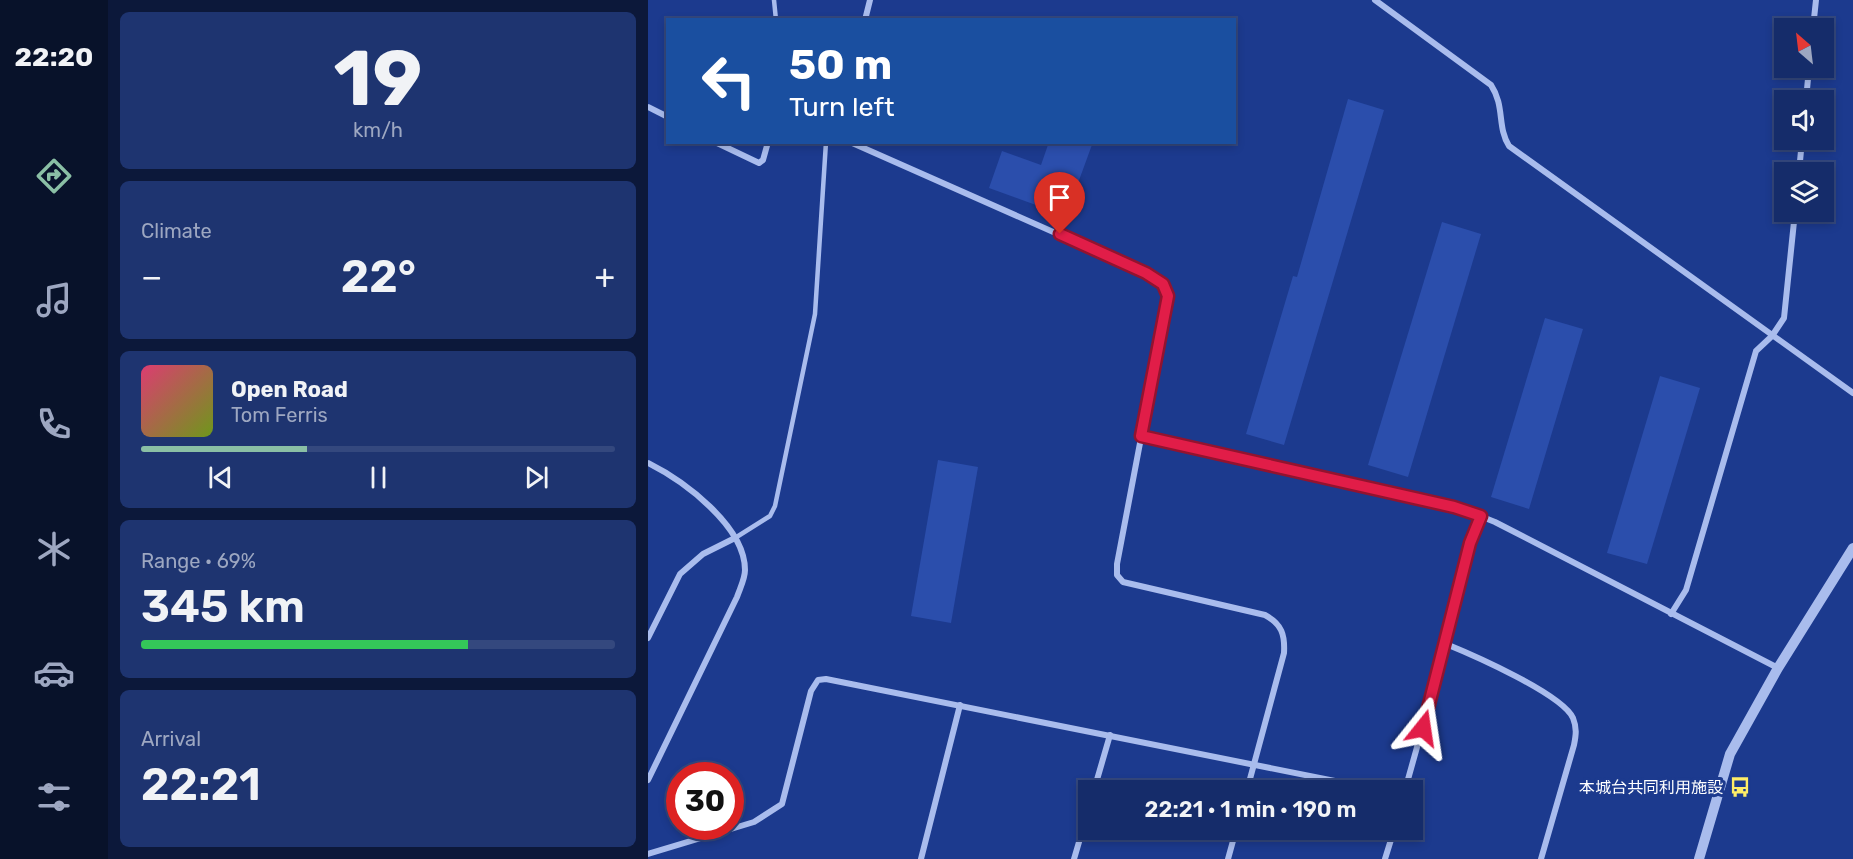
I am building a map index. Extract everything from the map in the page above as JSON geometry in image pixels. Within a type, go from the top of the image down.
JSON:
[{"type":"street","points":[[866,18],[870,0]]},
{"type":"street","points":[[1375,0],[1491,85],[1501,105],[1504,138],[1509,146],[1853,393]]},
{"type":"street","points":[[1814,18],[1816,0]]},
{"type":"street","points":[[648,107],[666,116]]},
{"type":"street","points":[[720,144],[759,163],[763,160],[767,144]]},
{"type":"street","points":[[855,144],[1146,273],[1163,284],[1168,296],[1117,574],[1123,582],[1265,615],[1275,620],[1285,638],[1284,653],[1250,780]]},
{"type":"street","points":[[1671,614],[1686,590],[1755,351],[1772,336],[1784,318],[1794,222]]},
{"type":"street","points":[[1141,436],[1454,507],[1481,516],[1778,668]]},
{"type":"street","points":[[648,463],[666,472],[702,499],[735,538],[744,561],[742,584],[648,780]]},
{"type":"street","points":[[1409,780],[1446,644],[1470,543],[1481,516]]},
{"type":"street","points":[[648,638],[680,574],[703,554],[735,538]]},
{"type":"street","points":[[1699,859],[1730,754],[1778,668],[1853,548]]},
{"type":"street","points":[[1446,644],[1552,697],[1573,717],[1577,729],[1574,745],[1541,859]]},
{"type":"street","points":[[648,854],[754,822],[782,804],[811,691],[818,680],[826,679],[1332,780]]},
{"type":"street","points":[[921,859],[960,705]]},
{"type":"street","points":[[1097,780],[1110,735]]},
{"type":"street","points":[[1074,859],[1080,840]]},
{"type":"street","points":[[1228,859],[1233,840]]},
{"type":"street","points":[[1385,859],[1391,840]]},
{"type":"lane","points":[[774,0],[776,18]]},
{"type":"lane","points":[[735,538],[770,516],[777,494],[815,314],[826,144]]},
{"type":"building","points":[[1348,99],[1384,110],[1284,445],[1246,434],[1293,276],[1297,277]]},
{"type":"building","points":[[1048,144],[1092,144],[1066,216],[989,188],[1002,151],[1041,165]]},
{"type":"building","points":[[1442,222],[1481,234],[1408,477],[1368,465]]},
{"type":"building","points":[[1545,318],[1583,329],[1529,509],[1491,497]]},
{"type":"building","points":[[1660,376],[1700,388],[1647,564],[1607,553]]},
{"type":"building","points":[[938,460],[978,467],[951,623],[911,616]]},
{"type":"place","name":"本城台共同利用施設","points":[[1740,787]]},
{"type":"route","points":[[1060,234],[1146,273],[1163,284],[1168,296],[1141,436],[1454,507],[1481,516],[1470,543],[1423,728]]}]
